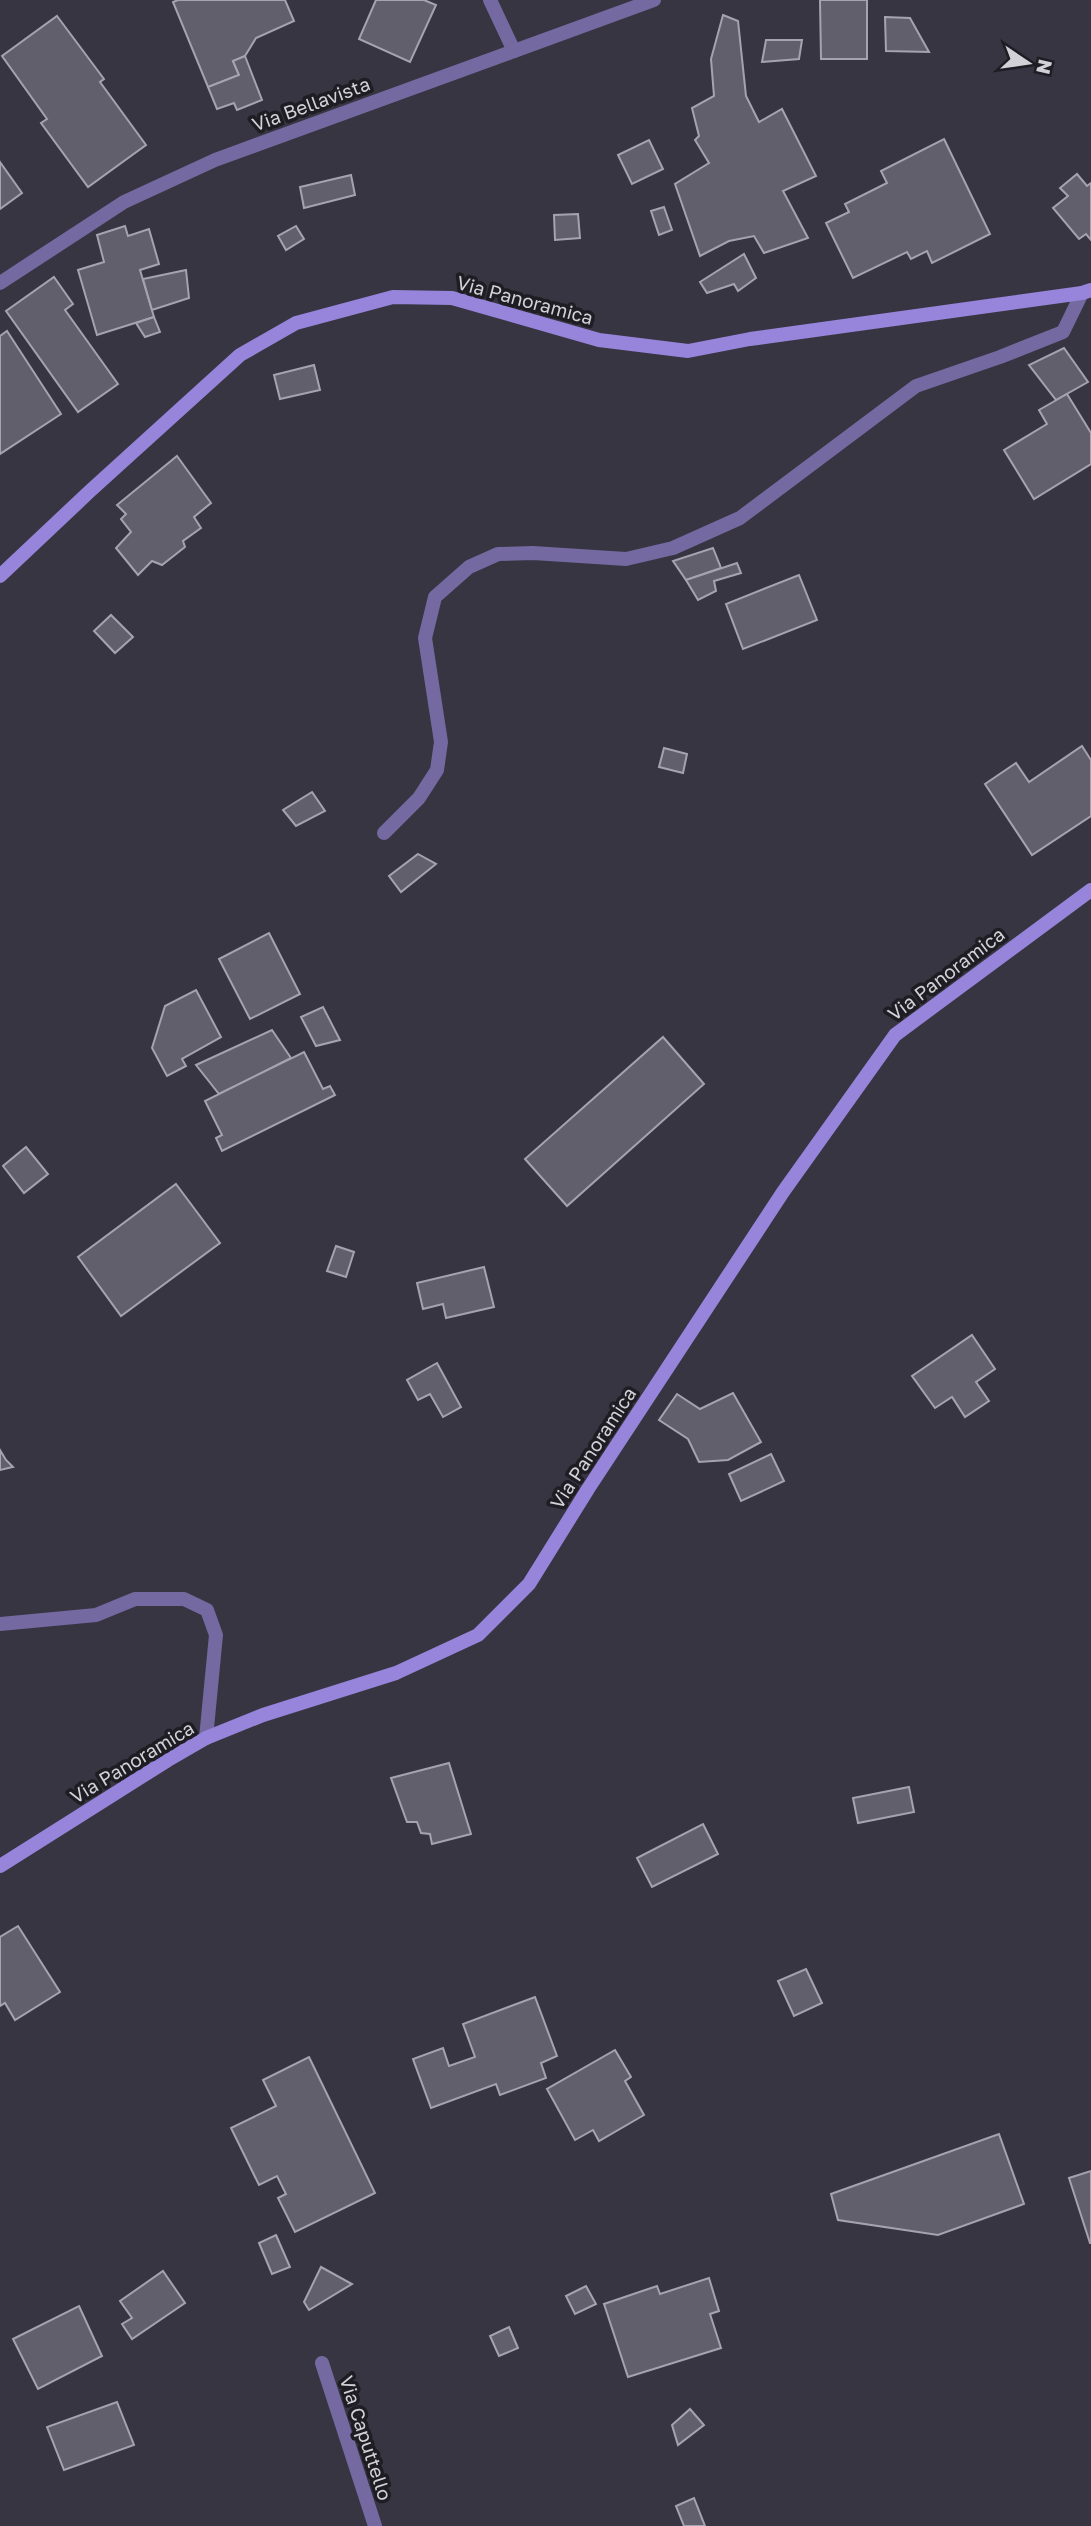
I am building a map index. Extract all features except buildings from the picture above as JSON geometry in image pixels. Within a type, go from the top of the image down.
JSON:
[{"type":"street","points":[[490,0],[514,51]]},
{"type":"street","name":"Via Bellavista","points":[[0,283],[124,202],[215,160],[654,0]]},
{"type":"street","points":[[384,833],[419,798],[437,770],[441,742],[425,638],[435,597],[469,567],[498,554],[533,553],[626,559],[673,548],[740,518],[916,386],[1063,332],[1086,291]]},
{"type":"street","name":"Via Panoramica","points":[[0,576],[240,355],[296,323],[393,297],[452,298],[599,340],[688,351],[750,339],[1086,291]]},
{"type":"street","name":"Via Panoramica","points":[[0,1866],[206,1738],[263,1715],[396,1673],[478,1635],[529,1584],[588,1489],[783,1192],[895,1035],[1091,890]]},
{"type":"street","points":[[0,1624],[96,1615],[135,1599],[184,1599],[207,1610],[216,1635],[206,1738]]},
{"type":"street","name":"Via Caputtello","points":[[321,2363],[375,2526]]}]
